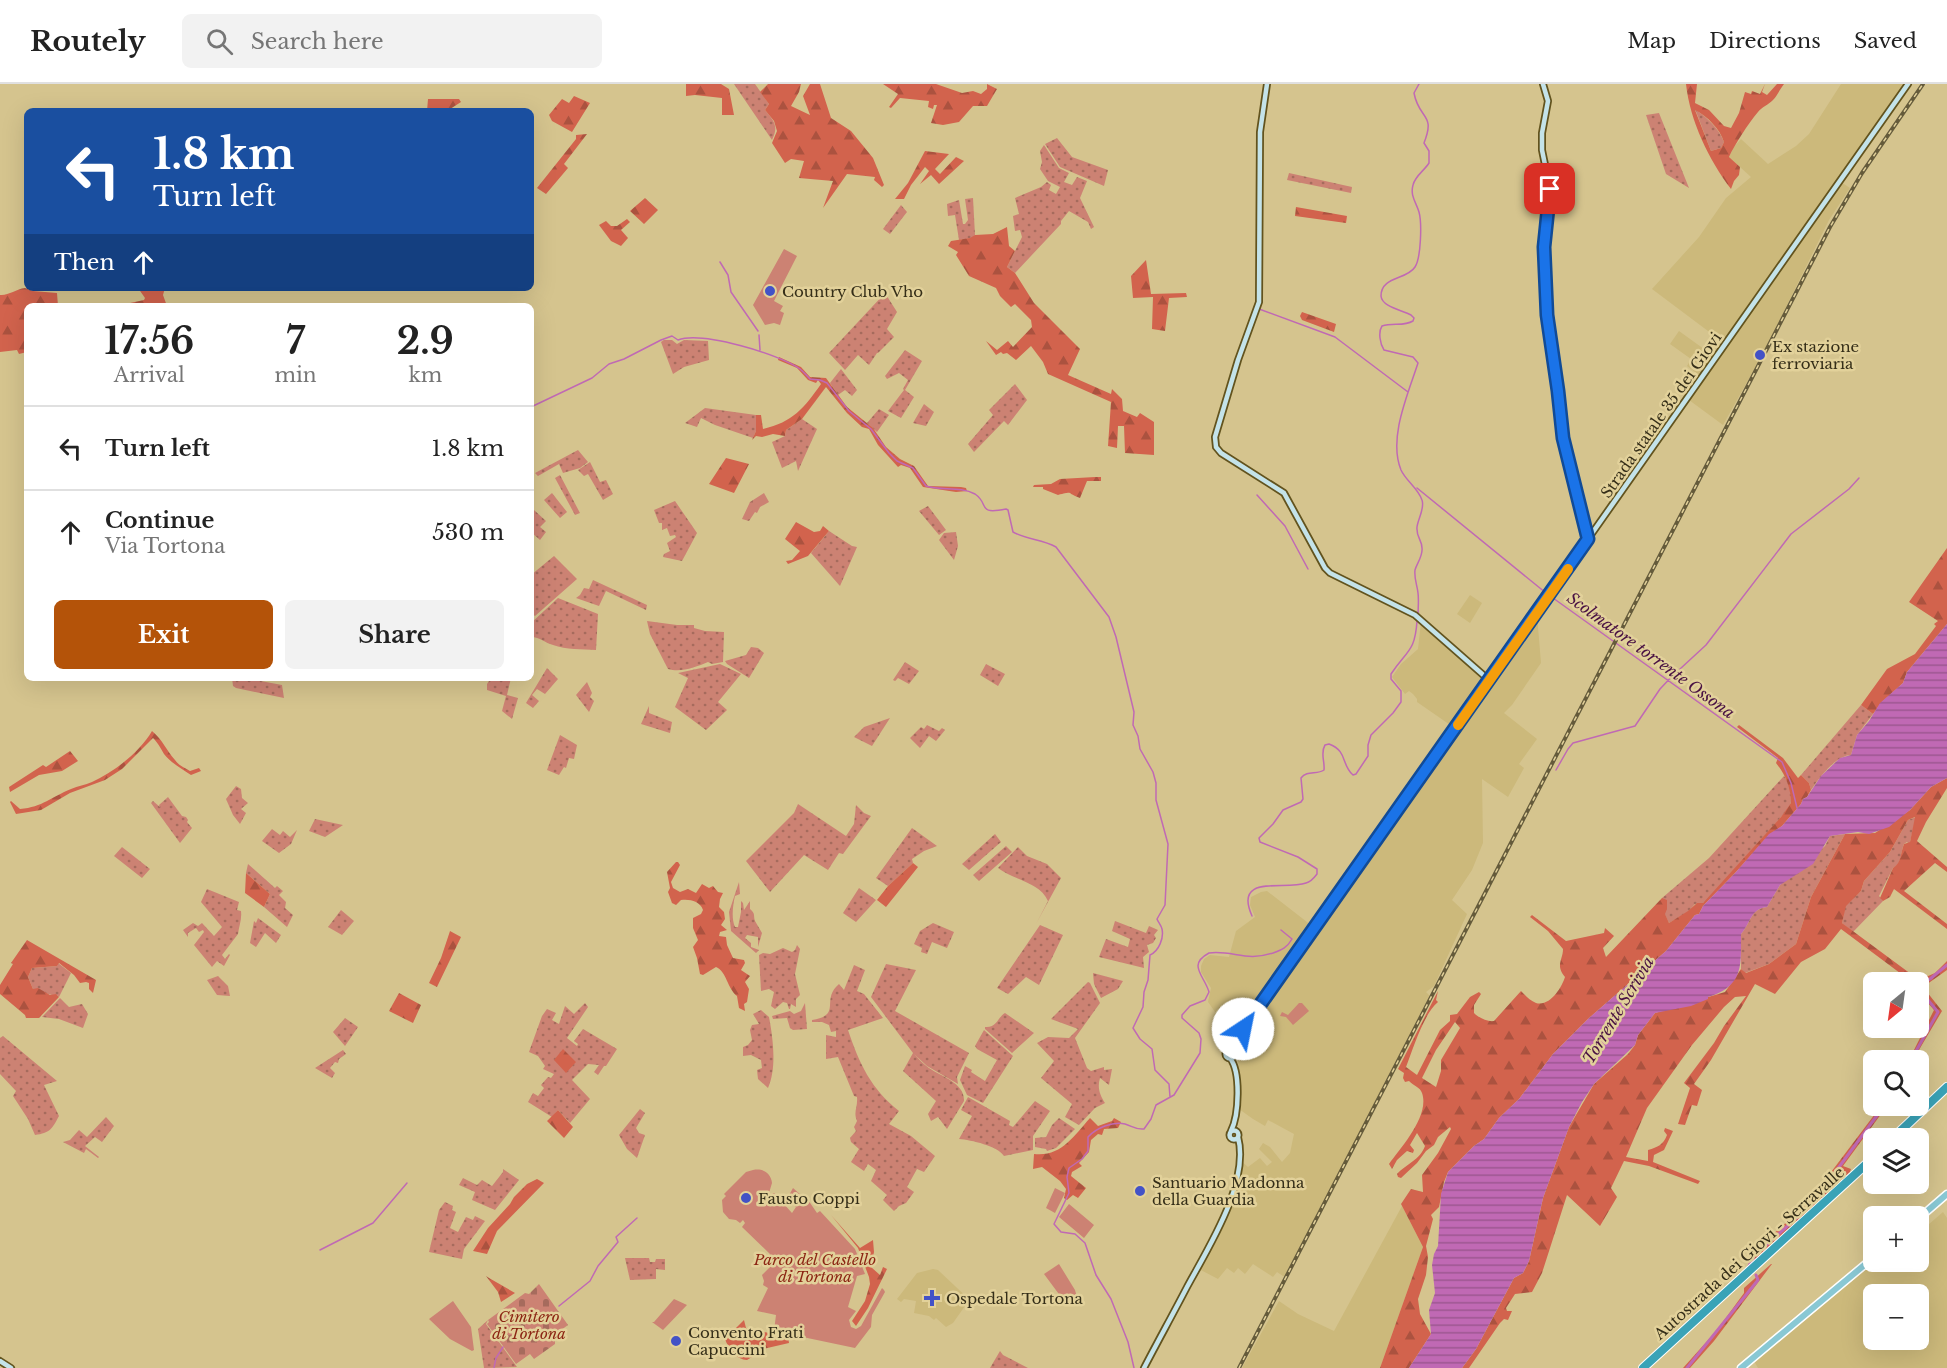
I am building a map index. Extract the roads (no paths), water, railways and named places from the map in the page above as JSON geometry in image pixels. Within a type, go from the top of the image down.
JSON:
[{"type":"highway","points":[[1904,1128],[1947,1087]]},
{"type":"highway","points":[[1910,1128],[1947,1093]]},
{"type":"highway","name":"Autostrada dei Giovi - Serravalle","points":[[1643,1368],[1863,1167]]},
{"type":"highway","name":"Autostrada dei Giovi - Serravalle","points":[[1650,1368],[1863,1173]]},
{"type":"main road","points":[[1267,84],[1260,132],[1259,302],[1234,373],[1215,443],[1221,453],[1284,493],[1325,568],[1420,618],[1489,680]]},
{"type":"main road","points":[[1542,84],[1548,101],[1542,133],[1542,150],[1550,189],[1545,228],[1544,280],[1547,315],[1563,438],[1588,539]]},
{"type":"main road","name":"Strada statale 35 dei Giovi","points":[[1234,1131],[1237,1112],[1236,1076],[1232,1050],[1246,1024],[1908,84]]},
{"type":"main road","points":[[1234,1131],[1230,1137],[1236,1138]]},
{"type":"main road","points":[[1144,1368],[1225,1215],[1237,1178],[1239,1148],[1234,1131]]},
{"type":"main road","points":[[1929,1210],[1947,1194]]},
{"type":"main road","points":[[1742,1368],[1863,1266]]},
{"type":"main road","points":[[0,1361],[10,1368]]},
{"type":"water","name":"Torrente Scrivia","points":[[1947,624],[1947,778],[1931,787],[1910,810],[1889,827],[1869,834],[1858,832],[1830,836],[1813,864],[1780,885],[1767,907],[1761,908],[1751,917],[1741,934],[1738,973],[1728,987],[1691,1006],[1655,1013],[1638,1035],[1635,1045],[1594,1084],[1582,1102],[1569,1127],[1543,1198],[1529,1261],[1523,1273],[1514,1278],[1476,1349],[1462,1368],[1409,1368],[1431,1334],[1429,1310],[1435,1293],[1432,1265],[1438,1246],[1441,1194],[1448,1172],[1484,1139],[1499,1118],[1519,1099],[1553,1054],[1589,1018],[1666,951],[1695,915],[1699,914],[1703,906],[1769,834],[1782,826],[1807,797],[1821,776],[1840,758],[1851,755],[1857,735],[1880,703],[1903,683],[1907,672]]},
{"type":"waterway","points":[[1418,616],[1415,570],[1422,551],[1417,530],[1423,503],[1418,492],[1401,470],[1397,444],[1401,416],[1418,363],[1413,357],[1384,350],[1380,335],[1382,326],[1405,324],[1413,321],[1414,318],[1389,306],[1381,296],[1385,285],[1411,271],[1419,256],[1420,217],[1412,189],[1414,182],[1429,163],[1429,151],[1424,143],[1427,121],[1416,102],[1414,93],[1419,84]]},
{"type":"waterway","points":[[720,262],[728,275],[731,292],[758,331]]},
{"type":"waterway","points":[[1259,309],[1335,337],[1408,392]]},
{"type":"waterway","points":[[759,335],[760,350]]},
{"type":"waterway","points":[[534,406],[592,378],[609,364],[672,336],[678,340],[689,338],[722,341],[775,357],[800,369],[810,379],[827,383],[849,411],[871,429],[889,453],[897,461],[913,468],[926,486],[963,490],[975,494],[987,510],[1008,510],[1013,532],[1056,547],[1109,617],[1134,712],[1133,725],[1140,749],[1153,772],[1156,783],[1156,800],[1168,844],[1165,905],[1157,919],[1162,929],[1160,944],[1150,955],[1143,1007],[1133,1028],[1140,1039],[1152,1049],[1155,1070],[1169,1084],[1170,1097]]},
{"type":"waterway","points":[[1680,669],[1706,645],[1791,534],[1849,489],[1859,478]]},
{"type":"waterway","name":"Scolmatore torrente Ossona","points":[[1417,488],[1546,593],[1782,762],[1791,783],[1797,808]]},
{"type":"waterway","points":[[1257,495],[1285,526],[1308,569]]},
{"type":"waterway","points":[[1252,916],[1248,903],[1249,894],[1255,889],[1264,886],[1306,883],[1317,874],[1317,869],[1298,857],[1260,842],[1259,838],[1283,810],[1301,802],[1303,799],[1301,778],[1306,774],[1324,770],[1325,745],[1329,744],[1339,750],[1349,771],[1353,775],[1356,774],[1368,756],[1371,735],[1401,702],[1401,691],[1391,679],[1391,674],[1412,645],[1417,621]]},
{"type":"waterway","points":[[1556,770],[1573,743],[1635,726],[1660,689],[1677,671]]},
{"type":"waterway","points":[[1134,1368],[1128,1342],[1111,1299],[1096,1275],[1085,1243],[1075,1234],[1061,1232],[1054,1224],[1069,1193],[1067,1177],[1069,1168],[1082,1159],[1088,1151],[1088,1137],[1095,1131],[1115,1124],[1144,1129],[1156,1105],[1174,1095],[1200,1053],[1199,1033],[1182,1018],[1182,1015],[1190,1006],[1205,1000],[1209,992],[1199,971],[1198,966],[1202,957],[1209,953],[1247,956],[1273,953],[1286,947],[1292,939],[1281,930]]},
{"type":"waterway","points":[[1929,980],[1947,965]]},
{"type":"waterway","points":[[1929,1001],[1938,1012],[1929,1028]]},
{"type":"waterway","points":[[1917,1050],[1923,1038]]},
{"type":"waterway","points":[[1749,1266],[1754,1256],[1811,1205],[1877,1116]]},
{"type":"waterway","points":[[320,1250],[373,1223],[407,1183]]},
{"type":"waterway","points":[[559,1306],[590,1281],[598,1266],[618,1242],[616,1237],[637,1218]]},
{"type":"waterway","points":[[1687,1368],[1758,1280],[1756,1275]]},
{"type":"waterway","points":[[494,1368],[496,1358],[503,1347]]},
{"type":"railway","points":[[1239,1368],[1830,227],[1862,173],[1923,84]]},
{"type":"place","name":"Country Club Vho","points":[[770,291]]},
{"type":"place","name":"Ex stazione ferroviaria","points":[[1760,355]]},
{"type":"place","name":"Santuario Madonna della Guardia","points":[[1140,1191]]},
{"type":"place","name":"Fausto Coppi","points":[[746,1198]]},
{"type":"place","name":"Ospedale Tortona","points":[[932,1298]]},
{"type":"place","name":"Convento Frati Capuccini","points":[[676,1341]]},
{"type":"park label","name":"Parco del Castello di Tortona","points":[[815,1268]]},
{"type":"park label","name":"Cimitero di Tortona","points":[[529,1324]]}]
